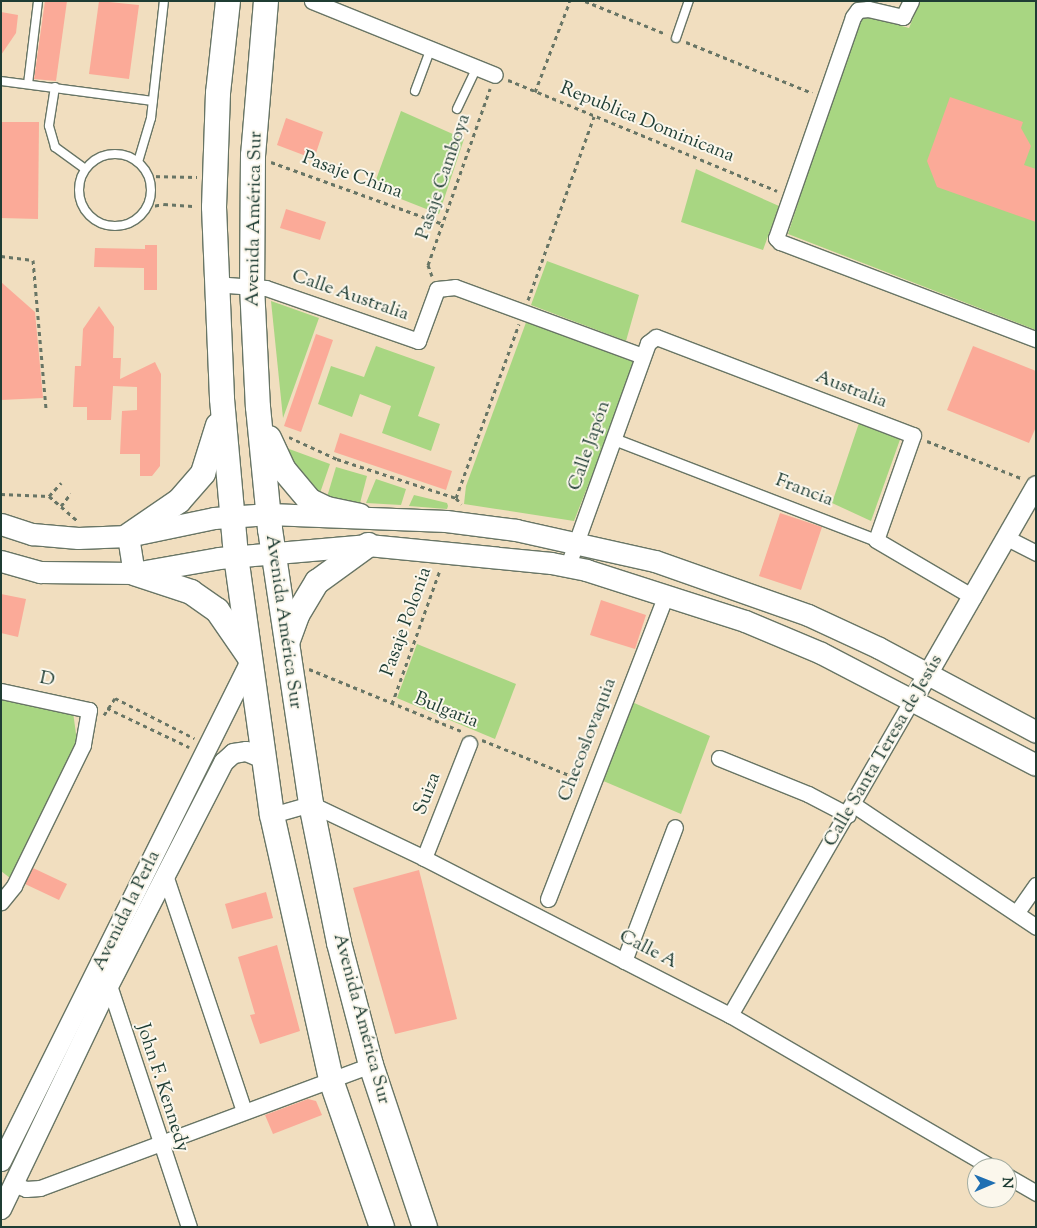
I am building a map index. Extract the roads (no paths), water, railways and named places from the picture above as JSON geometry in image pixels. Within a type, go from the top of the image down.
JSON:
[{"type":"main road","name":"Avenida América Sur","points":[[228,1],[218,93],[214,177],[215,284],[222,398],[236,556],[272,815],[331,1080],[382,1227]]},
{"type":"main road","name":"Avenida América Sur","points":[[266,1],[253,155],[252,286],[258,407],[273,552],[311,804],[339,943],[371,1064],[426,1227]]},
{"type":"main road","points":[[128,536],[179,501],[204,473],[210,460],[222,398]]},
{"type":"main road","points":[[258,407],[278,460],[310,501],[327,509],[360,516]]},
{"type":"main road","points":[[1,524],[32,534],[78,538],[128,536],[232,516],[269,514],[360,516],[485,525],[577,543],[655,561],[808,615],[928,674],[1036,732]]},
{"type":"main road","points":[[128,536],[134,573]]},
{"type":"main road","points":[[288,655],[297,615],[318,582],[368,545]]},
{"type":"main road","points":[[1,561],[40,572],[134,573],[236,556],[368,545],[448,550],[567,568],[666,594],[745,621],[821,653],[1036,765]]},
{"type":"main road","points":[[134,573],[191,592],[217,610],[251,659]]},
{"type":"street","points":[[312,1],[495,75]]},
{"type":"street","points":[[911,1],[903,17],[858,10],[827,99],[776,231],[780,242],[1036,339]]},
{"type":"street","name":"Calle Australia","points":[[215,284],[252,286],[418,341],[437,289],[455,287],[524,310],[643,356]]},
{"type":"street","name":"Calle Japón","points":[[567,568],[651,338]]},
{"type":"street","name":"Australia","points":[[651,338],[913,435],[876,540]]},
{"type":"street","name":"Francia","points":[[614,439],[876,540],[973,597]]},
{"type":"street","name":"Calle Santa Teresa de Jesús","points":[[730,1015],[851,810],[973,597],[1006,538],[1031,483]]},
{"type":"street","points":[[1006,538],[1036,553]]},
{"type":"street","name":"Checoslovaquia","points":[[548,899],[666,594]]},
{"type":"street","name":"Avenida la Perla","points":[[2,1156],[103,960],[251,659]]},
{"type":"street","name":"D","points":[[1,691],[86,708],[83,745],[14,886],[6,883]]},
{"type":"street","name":"Suiza","points":[[424,858],[469,738]]},
{"type":"street","name":"Avenida la Perla","points":[[1,1209],[108,986],[223,762],[233,753],[246,751],[264,759]]},
{"type":"street","points":[[720,758],[851,810],[1017,912],[1036,927]]},
{"type":"street","points":[[272,815],[311,804]]},
{"type":"street","name":"Calle A","points":[[311,804],[424,858],[730,1015],[976,1158]]},
{"type":"street","points":[[624,961],[675,827]]},
{"type":"street","points":[[165,875],[244,1111]]},
{"type":"street","points":[[1,902],[6,883]]},
{"type":"street","points":[[1017,912],[1036,885]]},
{"type":"street","name":"John F. Kennedy","points":[[103,960],[108,986],[159,1144],[189,1227]]},
{"type":"street","points":[[13,1184],[26,1189],[40,1188],[371,1064]]},
{"type":"street","points":[[2,1156],[22,1164]]},
{"type":"street","points":[[1017,1182],[1036,1193]]},
{"type":"lane","points":[[28,84],[38,1]]},
{"type":"lane","points":[[138,162],[153,101],[164,1]]},
{"type":"lane","points":[[676,38],[689,1]]},
{"type":"lane","points":[[415,91],[431,48]]},
{"type":"lane","points":[[457,109],[476,67]]},
{"type":"lane","points":[[1,81],[153,101]]},
{"type":"lane","points":[[55,87],[49,126],[55,147],[85,169]]},
{"type":"lane","points":[[110,154],[125,155],[138,162],[148,176],[151,191],[147,206],[138,218],[124,225],[110,226],[96,221],[85,211],[80,197],[80,182],[85,169],[96,159],[110,154]]}]
